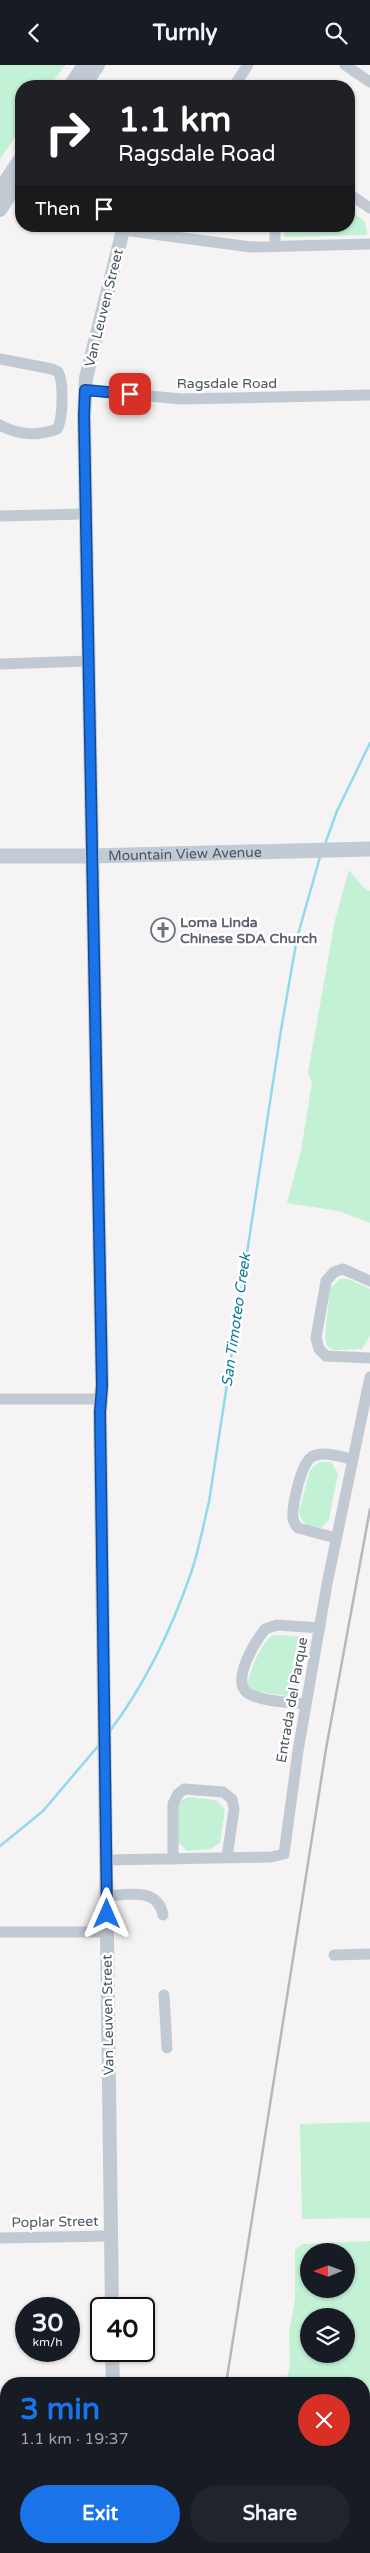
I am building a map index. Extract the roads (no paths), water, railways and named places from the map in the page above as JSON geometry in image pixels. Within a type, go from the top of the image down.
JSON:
[{"type":"main road","name":"Mountain View Avenue","points":[[0,856],[91,856],[363,849]]},
{"type":"street","points":[[74,80],[84,65]]},
{"type":"street","points":[[88,80],[98,65]]},
{"type":"street","points":[[238,80],[248,65]]},
{"type":"street","points":[[345,65],[370,82]]},
{"type":"street","points":[[0,189],[15,166]]},
{"type":"street","points":[[0,210],[15,187]]},
{"type":"street","points":[[355,197],[370,208]]},
{"type":"street","name":"Van Leuven Street","points":[[112,2297],[107,1896],[102,1707],[99,1133],[91,856],[85,514],[85,390],[98,329],[123,232]]},
{"type":"street","points":[[178,232],[251,247],[370,244]]},
{"type":"street","points":[[275,232],[275,246]]},
{"type":"street","points":[[0,359],[58,371],[62,382],[62,417],[57,429],[48,432],[27,433],[0,425]]},
{"type":"street","name":"Ragsdale Road","points":[[85,390],[182,399],[370,395]]},
{"type":"street","points":[[0,515],[85,514]]},
{"type":"street","points":[[0,664],[88,661]]},
{"type":"street","points":[[370,1281],[343,1269],[334,1272],[326,1281],[316,1338],[319,1349],[326,1356],[370,1358]]},
{"type":"street","name":"Entrada del Parque","points":[[106,1860],[271,1857],[284,1854],[306,1704],[336,1538],[370,1377]]},
{"type":"street","points":[[0,1399],[101,1399]]},
{"type":"street","points":[[336,1538],[298,1528],[293,1520],[293,1510],[303,1466],[311,1457],[323,1453],[352,1459]]},
{"type":"street","points":[[306,1704],[257,1697],[247,1693],[243,1686],[241,1675],[247,1659],[265,1629],[277,1625],[320,1628]]},
{"type":"street","points":[[173,1859],[173,1804],[178,1794],[184,1789],[222,1792],[232,1799],[234,1809],[228,1857]]},
{"type":"street","points":[[107,1896],[142,1894],[153,1897],[161,1905],[163,1915]]},
{"type":"street","points":[[0,1932],[107,1932]]},
{"type":"street","points":[[334,1955],[370,1954]]},
{"type":"street","points":[[164,1995],[167,2048]]},
{"type":"street","name":"Poplar Street","points":[[0,2238],[110,2236]]},
{"type":"street","points":[[112,2362],[113,2377]]},
{"type":"waterway","name":"San Timoteo Creek","points":[[325,844],[337,811],[370,743]]},
{"type":"waterway","name":"San Timoteo Creek","points":[[110,1731],[135,1694],[166,1635],[184,1594],[199,1547],[209,1502],[281,1030],[297,938],[320,857]]},
{"type":"waterway","name":"San Timoteo Creek","points":[[0,1846],[43,1811],[99,1745]]},
{"type":"railway","points":[[227,2377],[326,1749],[370,1509]]},
{"type":"place","name":"Loma Linda Chinese SDA Church","points":[[163,930]]}]
